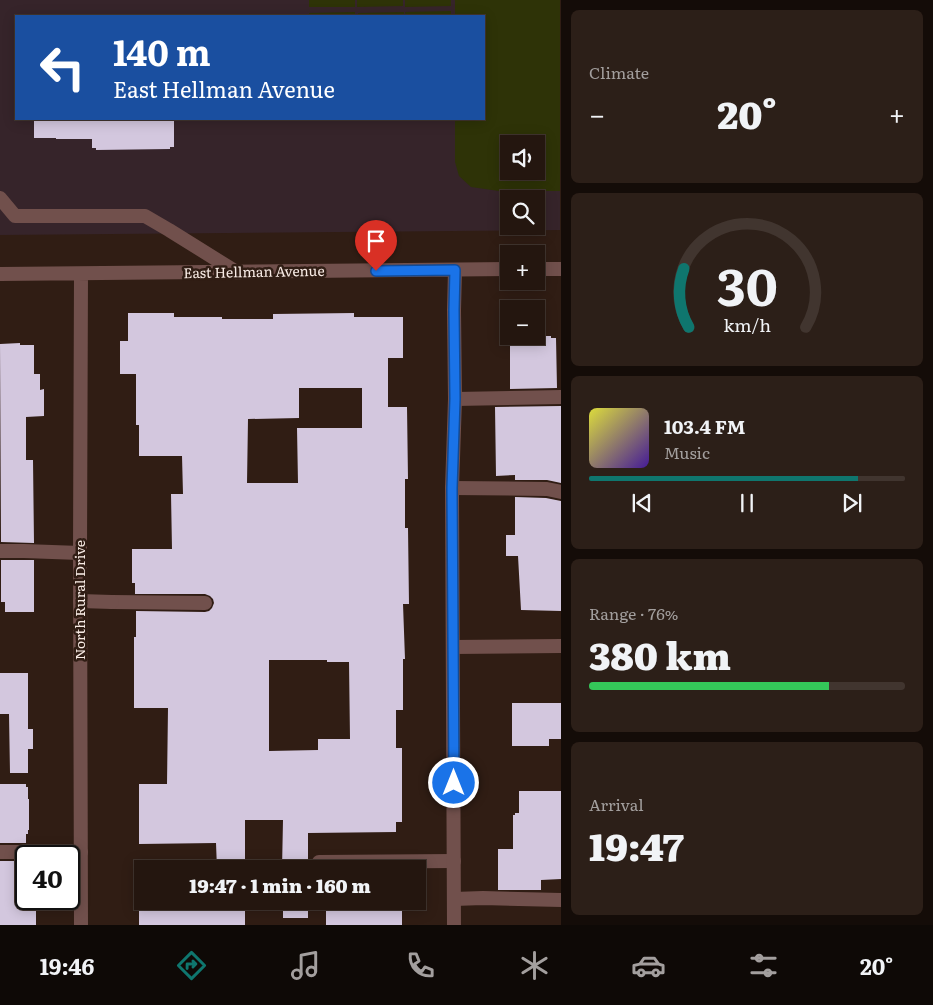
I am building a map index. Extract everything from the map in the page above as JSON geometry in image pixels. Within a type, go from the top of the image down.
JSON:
[{"type":"street","points":[[0,198],[15,216],[145,216],[238,272]]},
{"type":"street","name":"East Hellman Avenue","points":[[0,274],[500,269]]},
{"type":"street","points":[[545,269],[560,269]]},
{"type":"street","points":[[454,925],[452,488],[455,399],[455,270]]},
{"type":"street","name":"North Rural Drive","points":[[81,274],[81,925]]},
{"type":"street","points":[[455,399],[560,397]]},
{"type":"street","points":[[452,488],[547,489],[560,492]]},
{"type":"street","points":[[0,551],[80,553]]},
{"type":"street","points":[[80,601],[205,603]]},
{"type":"street","points":[[453,647],[560,646]]},
{"type":"street","points":[[0,852],[81,852]]},
{"type":"street","points":[[426,861],[454,861]]},
{"type":"street","points":[[454,898],[560,900]]},
{"type":"shaded area","points":[[0,0],[560,0],[560,230],[545,230],[545,190],[500,190],[500,231],[0,235]]},
{"type":"green space","points":[[309,0],[355,0],[355,7],[309,7]]},
{"type":"green space","points":[[357,0],[403,0],[403,6],[357,7]]},
{"type":"green space","points":[[405,0],[451,0],[451,6],[405,7]]},
{"type":"green space","points":[[455,0],[560,0],[560,191],[499,191],[471,187],[459,176],[455,162],[455,120],[485,120],[485,15],[455,15]]},
{"type":"green space","points":[[451,11],[451,15],[406,15],[405,12]]},
{"type":"green space","points":[[355,12],[355,15],[309,15],[309,13]]},
{"type":"green space","points":[[404,12],[404,15],[359,15],[358,13]]},
{"type":"building","points":[[34,120],[174,120],[174,147],[170,147],[170,149],[96,150],[96,148],[92,148],[92,139],[34,138]]},
{"type":"building","points":[[128,313],[174,313],[174,317],[222,317],[222,319],[273,319],[273,314],[354,313],[354,317],[403,317],[403,358],[388,358],[388,407],[407,407],[408,479],[405,479],[405,528],[408,528],[409,604],[403,604],[405,659],[403,659],[403,710],[396,710],[396,748],[402,748],[402,822],[396,822],[396,832],[308,833],[308,860],[282,860],[283,820],[245,820],[245,860],[217,860],[216,843],[139,844],[139,784],[167,784],[168,708],[134,708],[136,611],[205,612],[212,608],[214,603],[210,596],[205,594],[135,594],[135,583],[132,583],[132,549],[172,549],[171,494],[183,494],[182,456],[139,456],[139,425],[136,425],[136,374],[120,374],[120,341],[128,341]],"holes":[[[299,388],[362,388],[362,428],[297,428],[298,483],[247,483],[248,419],[299,418]],[[269,660],[327,660],[327,662],[349,662],[350,739],[318,739],[318,750],[269,751]]]},
{"type":"building","points":[[545,336],[556,338],[557,388],[510,389],[510,345],[545,345]]},
{"type":"building","points":[[20,343],[20,345],[34,345],[34,374],[40,374],[40,390],[44,389],[44,416],[26,417],[26,460],[33,460],[34,543],[1,542],[0,344]]},
{"type":"building","points":[[561,406],[561,483],[547,480],[515,480],[515,475],[496,476],[495,407]]},
{"type":"building","points":[[515,497],[546,498],[561,501],[561,611],[521,610],[518,556],[506,556],[506,535],[515,535]]},
{"type":"building","points":[[1,560],[34,560],[34,612],[5,612],[5,602],[1,602]]},
{"type":"building","points":[[0,673],[28,673],[28,729],[33,729],[33,749],[28,749],[28,773],[10,773],[9,714],[0,714]]},
{"type":"building","points":[[512,703],[561,703],[561,739],[549,739],[549,746],[512,746]]},
{"type":"building","points":[[0,784],[26,784],[26,787],[28,787],[29,830],[28,834],[26,834],[26,843],[0,843]]},
{"type":"building","points":[[519,791],[561,791],[561,879],[541,880],[541,890],[498,890],[498,849],[513,849],[513,815],[519,813]]},
{"type":"building","points":[[0,861],[15,861],[15,910],[36,910],[36,925],[0,925]]},
{"type":"building","points":[[139,910],[245,910],[245,925],[139,925]]},
{"type":"building","points":[[283,910],[308,910],[308,918],[283,918]]},
{"type":"building","points":[[326,910],[402,910],[402,925],[326,925]]},
{"type":"route","points":[[376,271],[455,270],[455,399],[452,488],[454,783]]}]
